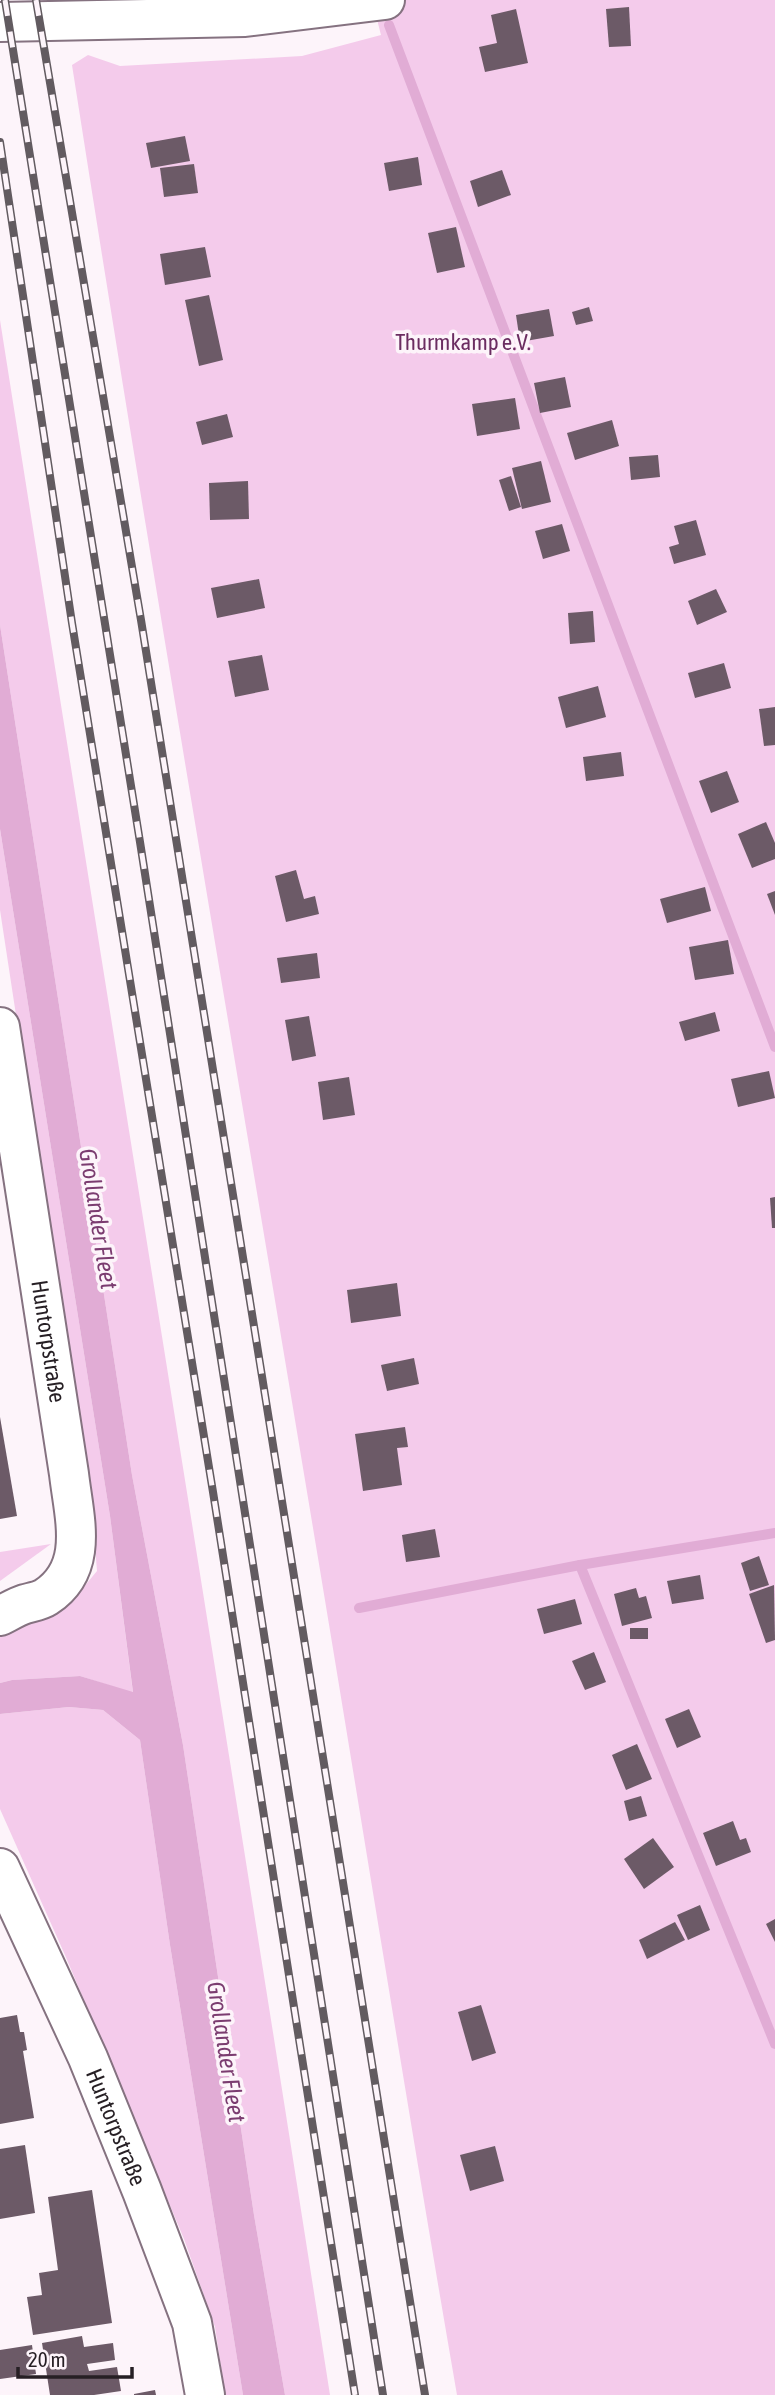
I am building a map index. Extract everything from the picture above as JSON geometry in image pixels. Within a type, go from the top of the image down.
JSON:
[{"type":"street","points":[[0,22],[245,17],[385,0]]},
{"type":"street","name":"Huntorpstraße","points":[[0,1027],[67,1461],[77,1549],[71,1569],[58,1588],[43,1599],[0,1616]]},
{"type":"street","name":"Huntorpstraße","points":[[0,1868],[88,2058],[142,2191],[192,2323],[205,2395]]},
{"type":"green space","name":"Thurmkamp e.V.","points":[[372,0],[775,0],[775,2395],[457,2395],[422,2187],[72,65],[88,55],[120,66],[302,56],[381,35]]},
{"type":"green space","points":[[0,320],[330,2395],[285,2395],[254,2215],[183,1745],[132,1475],[0,625]]},
{"type":"green space","points":[[0,829],[110,1516],[133,1693],[80,1676],[0,1683],[0,1636],[69,1605],[97,1571],[93,1520],[0,910]]},
{"type":"green space","points":[[51,1544],[0,1581],[0,1552]]},
{"type":"green space","points":[[69,1707],[103,1710],[140,1740],[170,1945],[243,2395],[225,2395],[215,2327],[184,2239],[65,1955],[0,1809],[0,1714]]},
{"type":"water","name":"Grollander Fleet","points":[[0,625],[132,1475],[183,1745],[254,2215],[285,2395],[243,2395],[170,1945],[140,1740],[103,1710],[69,1707],[0,1714],[0,1683],[12,1680],[80,1676],[133,1692],[110,1516],[0,829]]},
{"type":"building","points":[[629,7],[631,46],[609,47],[606,9]]},
{"type":"building","points":[[516,9],[528,63],[485,72],[479,47],[497,43],[491,15]]},
{"type":"building","points":[[185,136],[190,161],[151,168],[146,143]]},
{"type":"building","points":[[418,157],[422,185],[389,191],[384,163]]},
{"type":"building","points":[[194,164],[198,193],[164,197],[160,168]]},
{"type":"building","points":[[502,170],[511,195],[478,207],[470,181]]},
{"type":"building","points":[[456,227],[465,267],[437,273],[428,233]]},
{"type":"building","points":[[205,247],[211,277],[165,285],[160,254]]},
{"type":"building","points":[[209,295],[223,360],[199,366],[185,300]]},
{"type":"building","points":[[589,307],[593,321],[576,325],[572,312]]},
{"type":"building","points":[[549,309],[554,336],[520,342],[516,315]]},
{"type":"building","points":[[565,377],[571,407],[540,413],[534,383]]},
{"type":"building","points":[[515,398],[520,429],[477,436],[472,404]]},
{"type":"building","points":[[227,414],[233,437],[202,445],[196,422]]},
{"type":"building","points":[[612,420],[619,446],[575,460],[567,433]]},
{"type":"building","points":[[658,455],[660,477],[631,480],[629,457]]},
{"type":"building","points":[[541,461],[551,502],[522,509],[512,468]]},
{"type":"building","points":[[511,476],[521,507],[509,511],[499,480]]},
{"type":"building","points":[[248,481],[249,519],[210,520],[209,483]]},
{"type":"building","points":[[696,520],[706,555],[674,564],[669,547],[679,544],[674,526]]},
{"type":"building","points":[[562,524],[570,551],[543,559],[535,531]]},
{"type":"building","points":[[259,579],[265,608],[217,618],[211,588]]},
{"type":"building","points":[[716,589],[727,612],[697,625],[688,601]]},
{"type":"building","points":[[593,611],[595,642],[570,644],[568,613]]},
{"type":"building","points":[[262,655],[269,690],[235,697],[228,661]]},
{"type":"building","points":[[724,663],[731,688],[695,698],[688,673]]},
{"type":"building","points":[[598,686],[606,717],[566,728],[558,697]]},
{"type":"building","points":[[775,707],[775,745],[764,746],[759,709]]},
{"type":"building","points":[[621,752],[624,776],[586,781],[583,757]]},
{"type":"building","points":[[727,771],[739,802],[711,813],[699,781]]},
{"type":"building","points":[[766,822],[775,843],[775,859],[752,868],[738,834]]},
{"type":"building","points":[[296,870],[304,899],[315,896],[319,914],[286,922],[275,876]]},
{"type":"building","points":[[705,887],[711,911],[667,923],[660,899]]},
{"type":"building","points":[[775,891],[775,915],[767,894]]},
{"type":"building","points":[[728,940],[734,974],[695,980],[689,947]]},
{"type":"building","points":[[317,953],[320,978],[281,983],[277,958]]},
{"type":"building","points":[[715,1012],[720,1031],[685,1041],[679,1022]]},
{"type":"building","points":[[309,1016],[316,1056],[292,1061],[285,1020]]},
{"type":"building","points":[[769,1071],[775,1098],[738,1107],[731,1079]]},
{"type":"building","points":[[349,1077],[355,1115],[323,1120],[318,1082]]},
{"type":"building","points":[[775,1197],[775,1228],[772,1228],[770,1198]]},
{"type":"building","points":[[397,1283],[401,1316],[351,1323],[347,1290]]},
{"type":"building","points":[[414,1358],[419,1384],[387,1391],[381,1365]]},
{"type":"building","points":[[0,1417],[17,1516],[0,1519]]},
{"type":"building","points":[[405,1427],[408,1447],[397,1448],[402,1485],[363,1491],[355,1434]]},
{"type":"building","points":[[435,1529],[440,1557],[406,1562],[402,1535]]},
{"type":"building","points":[[759,1556],[769,1585],[750,1591],[741,1563]]},
{"type":"building","points":[[700,1575],[704,1599],[672,1604],[667,1581]]},
{"type":"building","points":[[774,1585],[775,1640],[766,1643],[749,1594]]},
{"type":"building","points":[[636,1588],[639,1598],[646,1596],[652,1618],[622,1626],[614,1594]]},
{"type":"building","points":[[575,1599],[582,1624],[544,1634],[537,1609]]},
{"type":"building","points":[[630,1628],[648,1628],[648,1639],[630,1639]]},
{"type":"building","points":[[594,1652],[606,1682],[585,1690],[572,1661]]},
{"type":"building","points":[[689,1709],[701,1737],[677,1748],[665,1719]]},
{"type":"building","points":[[637,1744],[652,1779],[626,1790],[612,1755]]},
{"type":"building","points":[[641,1796],[647,1816],[629,1821],[624,1801]]},
{"type":"building","points":[[733,1821],[740,1840],[746,1838],[751,1852],[716,1866],[703,1833]]},
{"type":"building","points":[[653,1838],[674,1867],[644,1889],[624,1859]]},
{"type":"building","points":[[700,1905],[710,1930],[688,1940],[677,1915]]},
{"type":"building","points":[[775,1919],[775,1942],[766,1924]]},
{"type":"building","points":[[675,1922],[685,1940],[647,1959],[639,1940]]},
{"type":"building","points":[[481,2005],[496,2053],[472,2061],[458,2012]]},
{"type":"building","points":[[17,2015],[27,2050],[23,2051],[34,2118],[0,2124],[0,2018]]},
{"type":"building","points":[[25,2145],[35,2213],[0,2219],[0,2149]]},
{"type":"building","points":[[495,2146],[504,2181],[470,2191],[460,2155]]},
{"type":"building","points":[[92,2190],[112,2323],[33,2335],[27,2297],[42,2295],[39,2273],[58,2270],[48,2197]]},
{"type":"building","points":[[82,2336],[84,2347],[113,2343],[115,2360],[87,2364],[89,2371],[117,2367],[121,2391],[94,2395],[50,2395],[42,2343]]},
{"type":"building","points":[[32,2345],[36,2374],[0,2379],[0,2350]]},
{"type":"building","points":[[155,2390],[156,2395],[134,2395],[134,2394]]},
{"type":"waterway","points":[[389,25],[775,1047]]},
{"type":"waterway","points":[[359,1608],[580,1565],[775,1533]]},
{"type":"waterway","points":[[580,1565],[775,2044]]},
{"type":"railway","points":[[5,0],[383,2395]]},
{"type":"railway","points":[[36,0],[141,620],[425,2395]]},
{"type":"railway","points":[[0,142],[72,623],[213,1492],[355,2395]]}]
